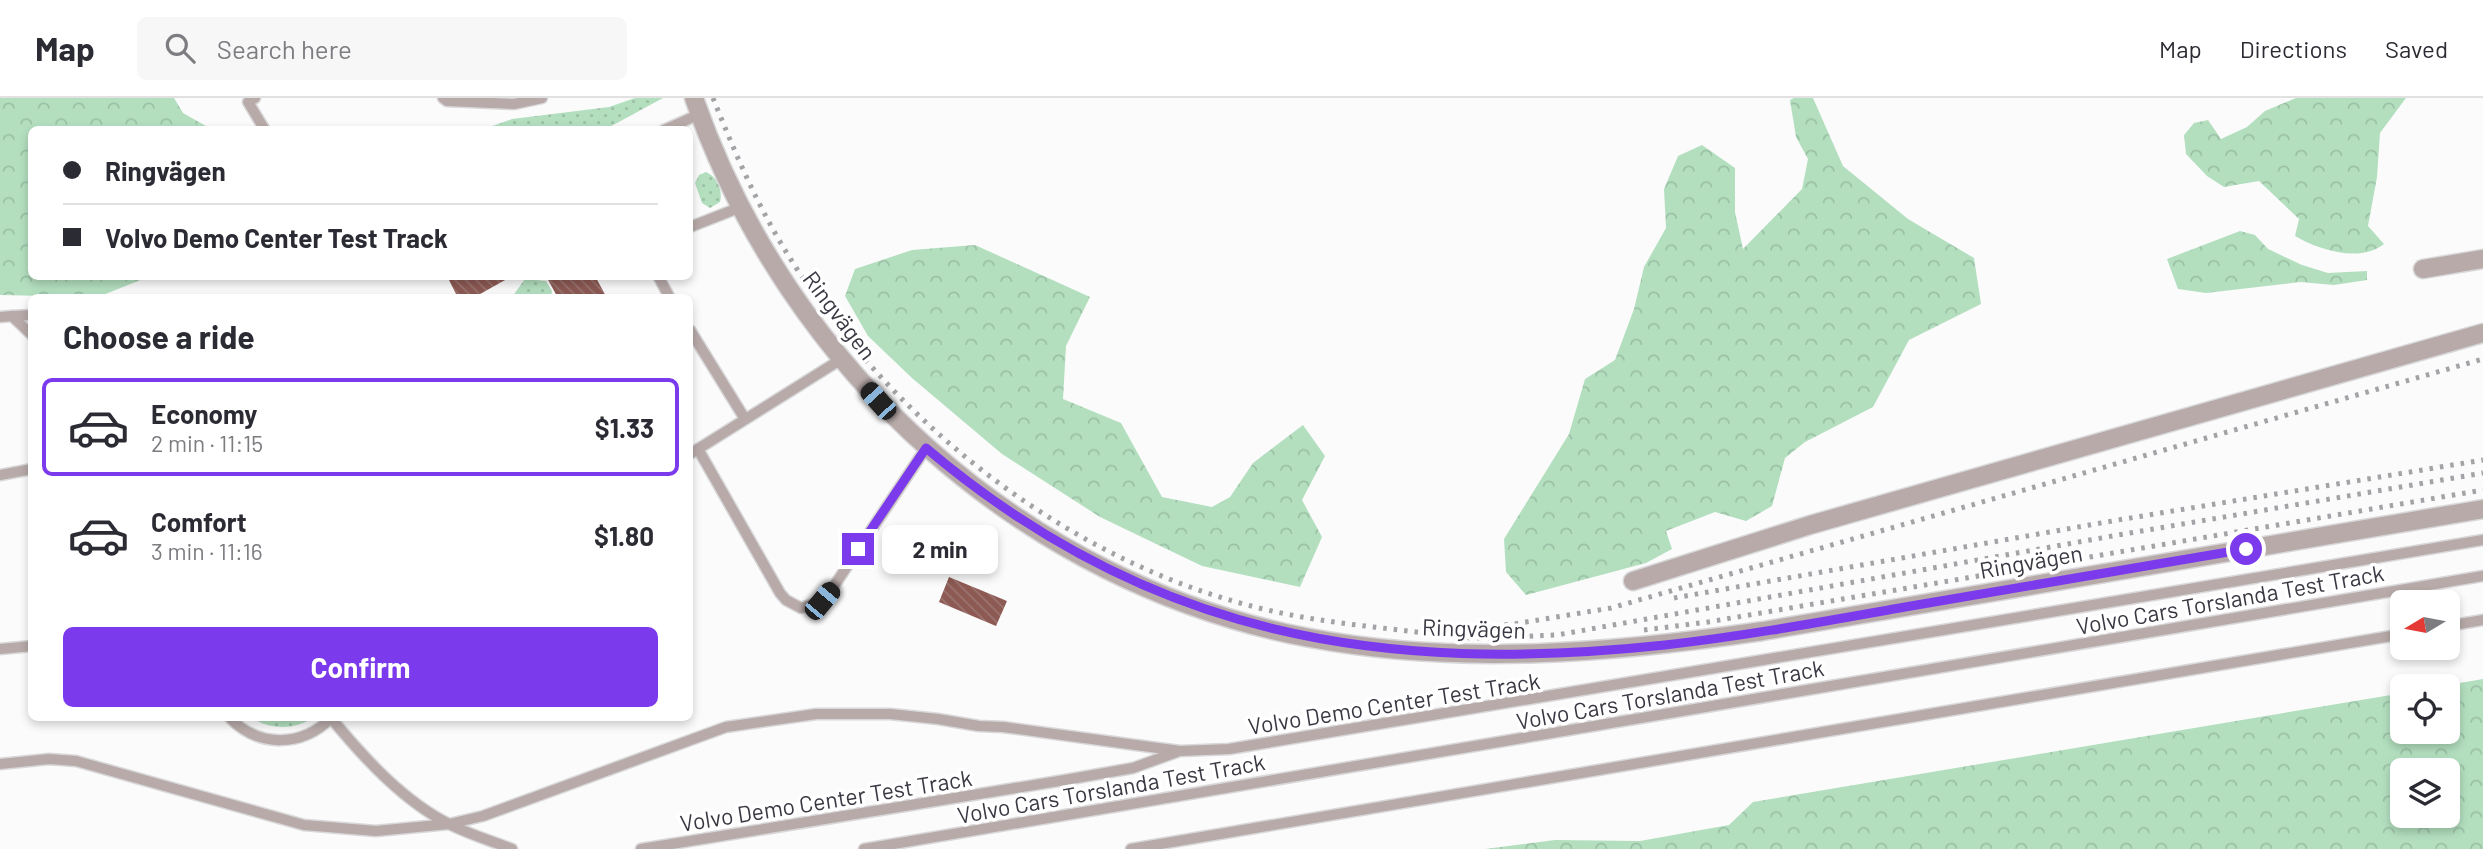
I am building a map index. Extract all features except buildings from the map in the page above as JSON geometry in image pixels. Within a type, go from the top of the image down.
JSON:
[{"type":"street","name":"Ringvägen","points":[[697,106],[722,168],[780,277],[840,360],[926,448],[963,480],[1006,511],[1069,550],[1138,585],[1199,609],[1255,625],[1333,642],[1471,654],[1571,653],[1681,643],[2483,509]]},
{"type":"street","points":[[2423,269],[2483,259]]},
{"type":"street","points":[[1633,581],[1810,525],[2483,333]]},
{"type":"lane","points":[[443,98],[447,101],[514,104],[542,98]]},
{"type":"lane","points":[[250,99],[263,126]]},
{"type":"lane","points":[[670,126],[697,106]]},
{"type":"lane","points":[[693,224],[741,207]]},
{"type":"lane","points":[[0,317],[28,315]]},
{"type":"lane","points":[[12,316],[28,331]]},
{"type":"lane","points":[[693,335],[745,419]]},
{"type":"lane","points":[[840,360],[694,451],[779,593],[786,600],[801,608],[822,601],[926,448]]},
{"type":"lane","points":[[0,475],[28,469]]},
{"type":"lane","name":"Volvo Demo Center Test Track","points":[[0,764],[40,759],[76,761],[304,825],[376,831],[449,824],[501,810],[726,727],[816,714],[879,713],[1180,751],[1230,749],[2483,540]]},
{"type":"lane","name":"Volvo Cars Torslanda Test Track","points":[[864,849],[2483,576]]},
{"type":"lane","points":[[2460,624],[2483,620]]},
{"type":"lane","points":[[1131,849],[2390,636]]},
{"type":"lane","points":[[0,649],[28,646]]},
{"type":"lane","name":"Volvo Demo Center Test Track","points":[[233,721],[256,736],[279,741],[312,733],[327,721]]},
{"type":"lane","name":"Volvo Demo Center Test Track","points":[[333,721],[351,743],[390,780],[449,824],[512,849]]},
{"type":"lane","name":"Volvo Demo Center Test Track","points":[[641,849],[1133,768],[1180,751]]},
{"type":"green space","points":[[0,98],[174,98],[183,113],[206,126],[28,126],[28,280],[140,280],[106,294],[0,295]]},
{"type":"green space","points":[[635,98],[663,98],[612,126],[492,126],[512,119],[609,107]]},
{"type":"green space","points":[[1813,98],[1843,166],[1908,219],[1974,258],[1981,304],[1909,340],[1873,407],[1805,442],[1785,458],[1772,506],[1746,521],[1715,512],[1666,531],[1672,549],[1646,563],[1526,595],[1506,572],[1504,539],[1569,434],[1585,379],[1615,360],[1634,309],[1644,267],[1666,228],[1664,189],[1678,156],[1702,145],[1735,168],[1735,212],[1743,249],[1802,189],[1808,159],[1796,137],[1790,100]]},
{"type":"green space","points":[[2296,98],[2406,98],[2380,133],[2377,177],[2368,226],[2384,244],[2375,250],[2352,254],[2327,250],[2304,241],[2295,236],[2299,219],[2259,181],[2224,187],[2207,176],[2186,154],[2184,135],[2194,123],[2208,120],[2221,139],[2247,127],[2265,111]]},
{"type":"green space","points":[[706,172],[716,181],[721,193],[720,202],[710,208],[702,203],[695,183],[699,175]]},
{"type":"green space","points":[[2240,231],[2255,235],[2268,249],[2302,265],[2328,273],[2367,271],[2367,280],[2334,285],[2300,282],[2206,293],[2178,289],[2167,259]]},
{"type":"green space","points":[[975,245],[1090,297],[1066,346],[1063,399],[1121,423],[1162,497],[1212,507],[1230,497],[1253,463],[1303,425],[1325,456],[1302,500],[1322,537],[1300,587],[1202,566],[1100,517],[1002,454],[912,378],[868,336],[845,296],[855,269],[912,250]]},
{"type":"green space","points":[[524,280],[546,281],[552,291],[552,294],[514,294]]},
{"type":"green space","points":[[2483,679],[2483,849],[1485,849],[1555,840],[1640,841],[1729,825],[1753,802],[2390,695],[2390,744],[2460,744],[2460,683]]},
{"type":"green space","points":[[258,721],[307,721],[282,727]]},
{"type":"railway","points":[[713,98],[744,173],[782,245],[822,306],[869,364],[921,418],[978,467],[1039,511],[1103,548],[1170,579],[1240,603],[1280,613],[1457,637],[1557,635],[2483,473]]},
{"type":"railway","points":[[1473,628],[1611,608],[2483,359]]},
{"type":"railway","points":[[1674,598],[2118,520],[2483,460]]},
{"type":"railway","points":[[1644,630],[1708,622],[2483,490]]},
{"type":"route","points":[[858,549],[926,448],[963,480],[1006,511],[1069,550],[1138,585],[1199,609],[1308,638],[1345,644],[1446,653],[1533,654],[1667,645],[1763,631],[2246,549]]}]
